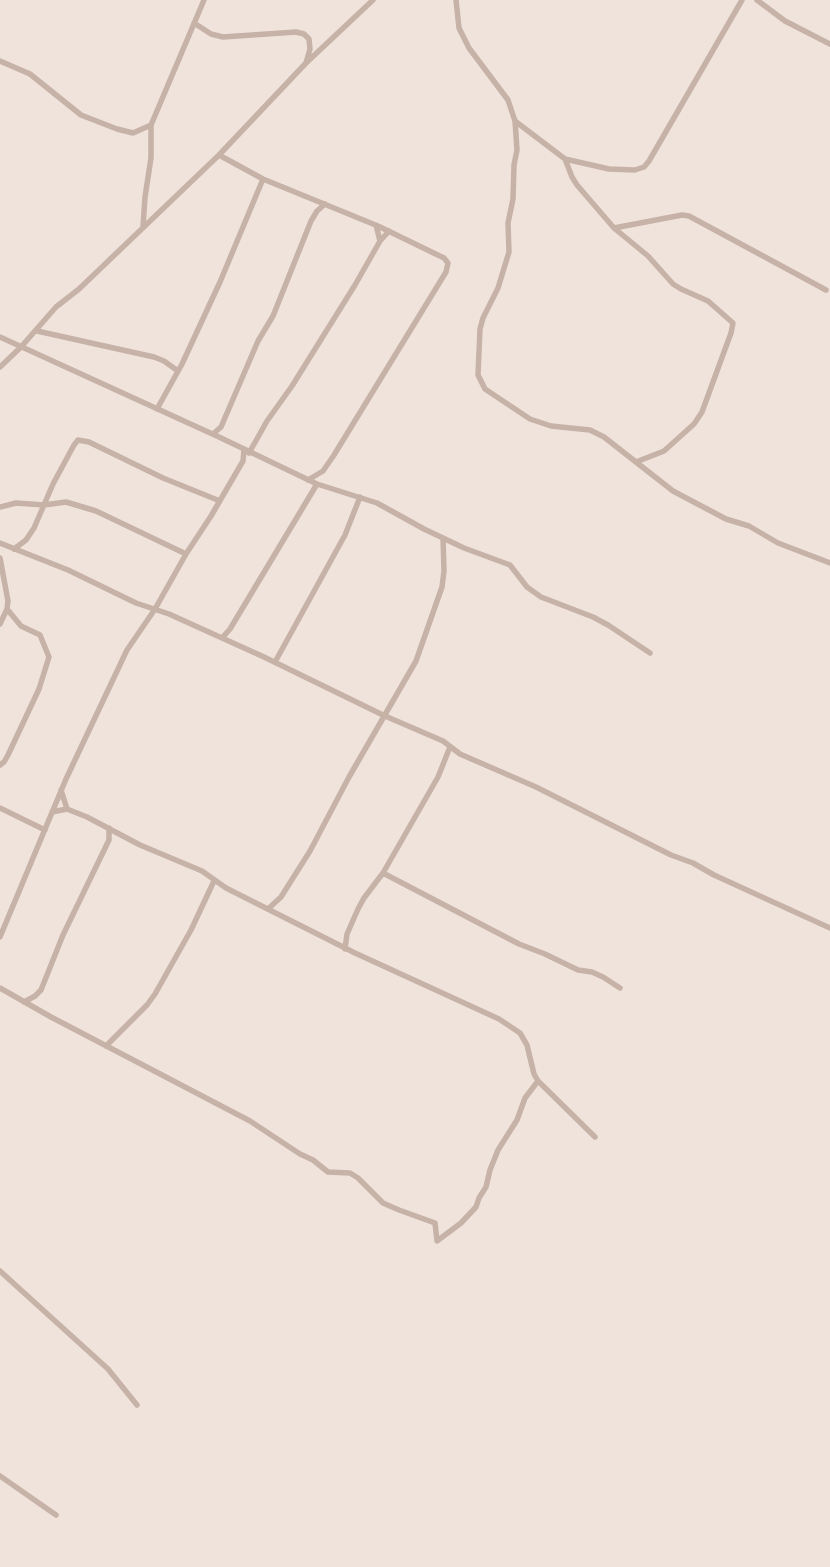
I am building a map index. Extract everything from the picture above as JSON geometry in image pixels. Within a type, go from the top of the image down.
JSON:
[{"type":"street","points":[[143,227],[151,158],[151,125],[204,0]]},
{"type":"street","points":[[0,366],[22,347],[56,307],[79,289],[219,155],[306,62],[373,0]]},
{"type":"street","points":[[456,0],[459,28],[469,48],[508,100],[515,121],[517,150],[514,166],[513,200],[508,223],[510,252],[498,288],[480,329],[478,375],[485,389],[530,419],[551,426],[590,430],[604,437],[673,491],[726,519],[749,526],[778,543],[830,563]]},
{"type":"street","points":[[515,121],[565,159],[609,169],[635,170],[644,167],[650,161],[742,0]]},
{"type":"street","points":[[757,0],[785,21],[830,44]]},
{"type":"street","points":[[194,23],[211,34],[223,37],[296,32],[304,34],[309,39],[310,49],[306,62]]},
{"type":"street","points":[[0,61],[30,74],[81,115],[117,130],[133,133],[151,125]]},
{"type":"street","points":[[219,155],[263,179],[389,231],[444,258],[448,263],[446,272],[326,467],[308,480]]},
{"type":"street","points":[[565,159],[572,178],[614,228],[648,256],[673,284],[681,290],[708,301],[733,323],[732,333],[702,412],[694,424],[664,451],[636,462]]},
{"type":"street","points":[[157,409],[178,371],[220,282],[263,179]]},
{"type":"street","points":[[213,434],[221,427],[258,341],[273,316],[311,221],[316,211],[325,204]]},
{"type":"street","points":[[614,228],[682,215],[689,216],[826,290]]},
{"type":"street","points":[[376,225],[380,241]]},
{"type":"street","points":[[0,937],[61,790],[127,650],[156,609],[186,554],[212,516],[243,462],[246,451],[292,386],[380,241],[389,231]]},
{"type":"street","points":[[37,330],[154,357],[164,361],[178,371]]},
{"type":"street","points":[[0,337],[213,434],[308,480],[385,507],[464,548],[510,565],[527,587],[542,597],[593,617],[650,653]]},
{"type":"street","points":[[221,427],[224,440]]},
{"type":"street","points":[[14,549],[26,540],[34,528],[44,504],[78,440],[82,440],[163,478],[220,501]]},
{"type":"street","points":[[243,462],[256,456]]},
{"type":"street","points":[[222,638],[230,629],[317,484]]},
{"type":"street","points":[[275,662],[345,535],[360,497]]},
{"type":"street","points":[[0,507],[16,503],[44,504],[66,502],[96,512],[186,554]]},
{"type":"street","points":[[268,909],[281,896],[310,851],[349,778],[416,661],[442,587],[444,571],[443,538]]},
{"type":"street","points":[[0,542],[68,570],[136,603],[156,609],[275,662],[443,742],[460,754],[536,787],[714,875],[830,928]]},
{"type":"street","points":[[0,558],[8,601],[0,624]]},
{"type":"street","points":[[0,764],[4,762],[8,755],[39,688],[49,657],[40,635],[21,626],[6,609]]},
{"type":"street","points":[[346,949],[347,934],[358,909],[383,873],[438,777],[450,747]]},
{"type":"street","points":[[61,790],[67,809]]},
{"type":"street","points":[[0,808],[45,830]]},
{"type":"street","points":[[52,812],[67,809],[109,828],[202,872],[214,881],[346,949],[513,1027],[520,1033],[527,1045],[534,1074],[538,1081],[595,1137]]},
{"type":"street","points":[[24,1002],[41,990],[63,935],[109,840],[109,828]]},
{"type":"street","points":[[383,873],[519,944],[578,970],[592,972],[620,988]]},
{"type":"street","points":[[106,1046],[147,1005],[155,994],[191,930],[214,881]]},
{"type":"street","points":[[0,988],[250,1121],[300,1154],[313,1160],[328,1172],[350,1173],[358,1178],[383,1203],[435,1223],[437,1241],[461,1223],[476,1207],[486,1187],[498,1150],[517,1120],[525,1098],[538,1081]]},
{"type":"street","points":[[0,1271],[108,1369],[137,1405]]},
{"type":"street","points":[[0,1476],[56,1515]]}]
